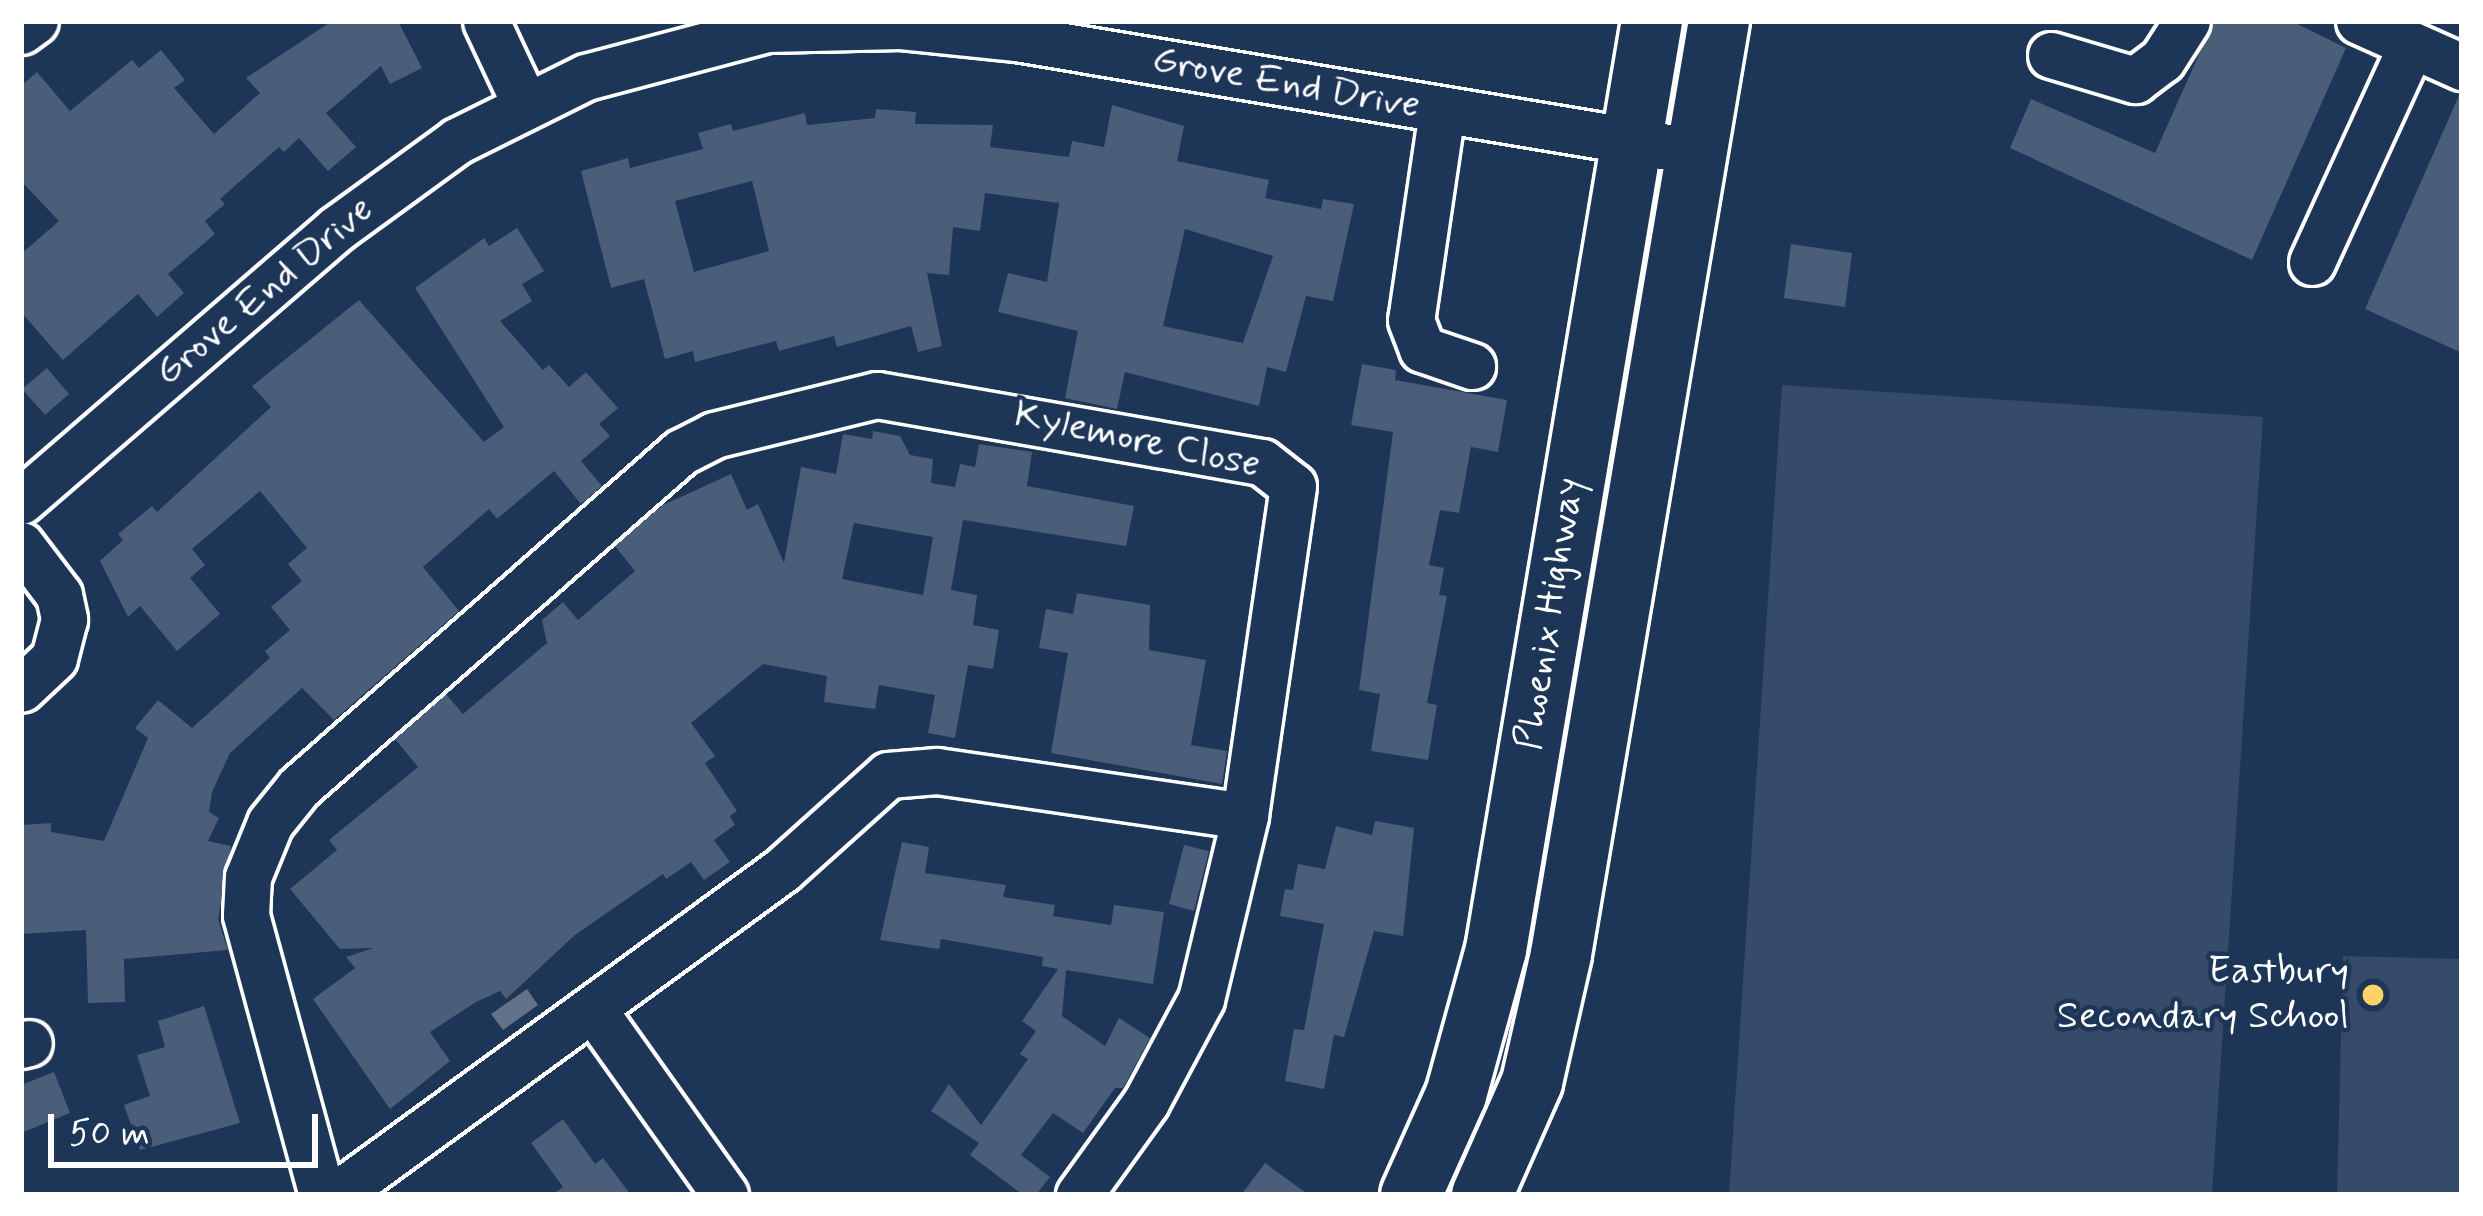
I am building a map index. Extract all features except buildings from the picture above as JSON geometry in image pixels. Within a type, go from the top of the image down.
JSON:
[{"type":"main road","name":"Phoenix Highway","points":[[1411,1195],[1456,1095],[1496,950],[1652,21]]},
{"type":"main road","name":"Phoenix Highway","points":[[1482,1195],[1532,1082],[1561,954],[1719,21]]},
{"type":"street","points":[[21,31],[35,21]]},
{"type":"street","points":[[486,21],[524,103]]},
{"type":"street","points":[[2051,55],[2135,80],[2162,59],[2187,21]]},
{"type":"street","points":[[2359,21],[2462,67]]},
{"type":"street","name":"Grove End Drive","points":[[21,501],[389,188],[524,103],[645,59],[766,25],[961,31],[1698,152]]},
{"type":"street","points":[[2312,262],[2411,46]]},
{"type":"street","points":[[1442,111],[1411,320],[1422,349],[1472,366]]},
{"type":"street","name":"Kylemore Close","points":[[322,1195],[246,915],[248,877],[271,823],[299,787],[648,477],[714,434],[842,399],[917,397],[1262,462],[1285,474],[1295,504],[1245,816]]},
{"type":"street","points":[[21,688],[54,658],[60,640],[58,595],[32,558]]},
{"type":"street","points":[[336,1195],[782,870],[888,775],[937,771],[1245,816],[1201,999],[1146,1102],[1079,1195]]},
{"type":"street","points":[[593,1009],[725,1195]]},
{"type":"shaded area","points":[[1782,385],[2263,417],[2212,1195],[1729,1195]]},
{"type":"shaded area","points":[[2343,956],[2462,959],[2462,1195],[2337,1195]]},
{"type":"shaded area","points":[[527,989],[538,1005],[503,1030],[491,1014]]},
{"type":"place","name":"Eastbury Secondary School","points":[[2373,995]]}]
